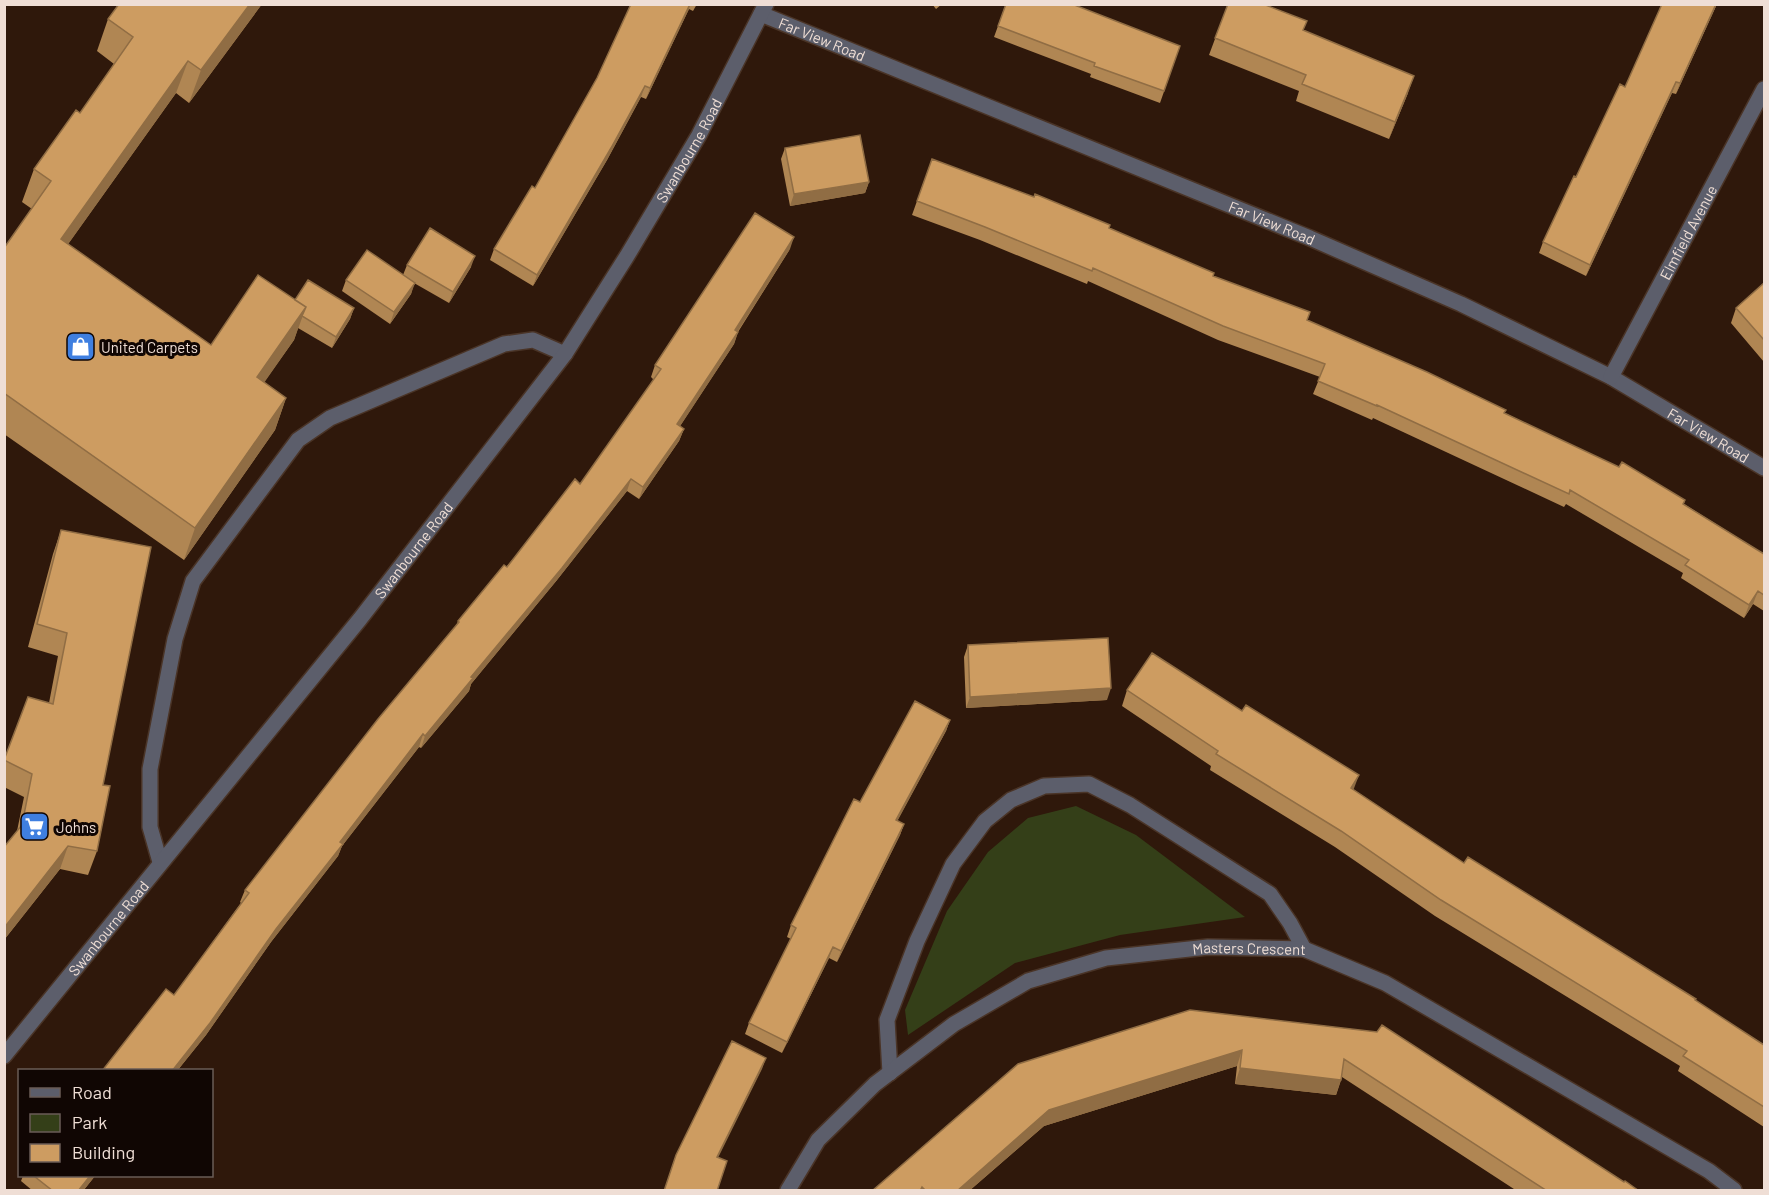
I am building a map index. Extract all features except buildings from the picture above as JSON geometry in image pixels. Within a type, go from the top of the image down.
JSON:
[{"type":"street","name":"Swanbourne Road","points":[[4,1056],[360,619],[565,354],[699,135],[764,9]]},
{"type":"street","name":"Far View Road","points":[[764,9],[1310,238],[1461,304],[1611,377],[1764,468]]},
{"type":"street","name":"Elmfield Avenue","points":[[1611,377],[1764,89]]},
{"type":"street","points":[[160,862],[150,827],[150,769],[175,639],[192,581],[298,440],[330,418],[504,344],[533,340],[565,354]]},
{"type":"street","points":[[890,1073],[887,1020],[916,941],[953,864],[986,821],[1011,800],[1044,786],[1089,784],[1130,805],[1270,894],[1304,949]]},
{"type":"street","name":"Masters Crescent","points":[[788,1191],[818,1140],[875,1084],[954,1024],[1028,981],[1106,958],[1208,947],[1304,949],[1385,982],[1709,1171],[1734,1191]]},
{"type":"green space","points":[[1076,806],[1136,835],[1245,917],[1120,935],[1015,963],[908,1035],[905,1010],[947,911],[988,852],[1028,818]]},
{"type":"place","name":"United Carpets","points":[[80,347]]},
{"type":"place","name":"Johns","points":[[35,827]]}]
